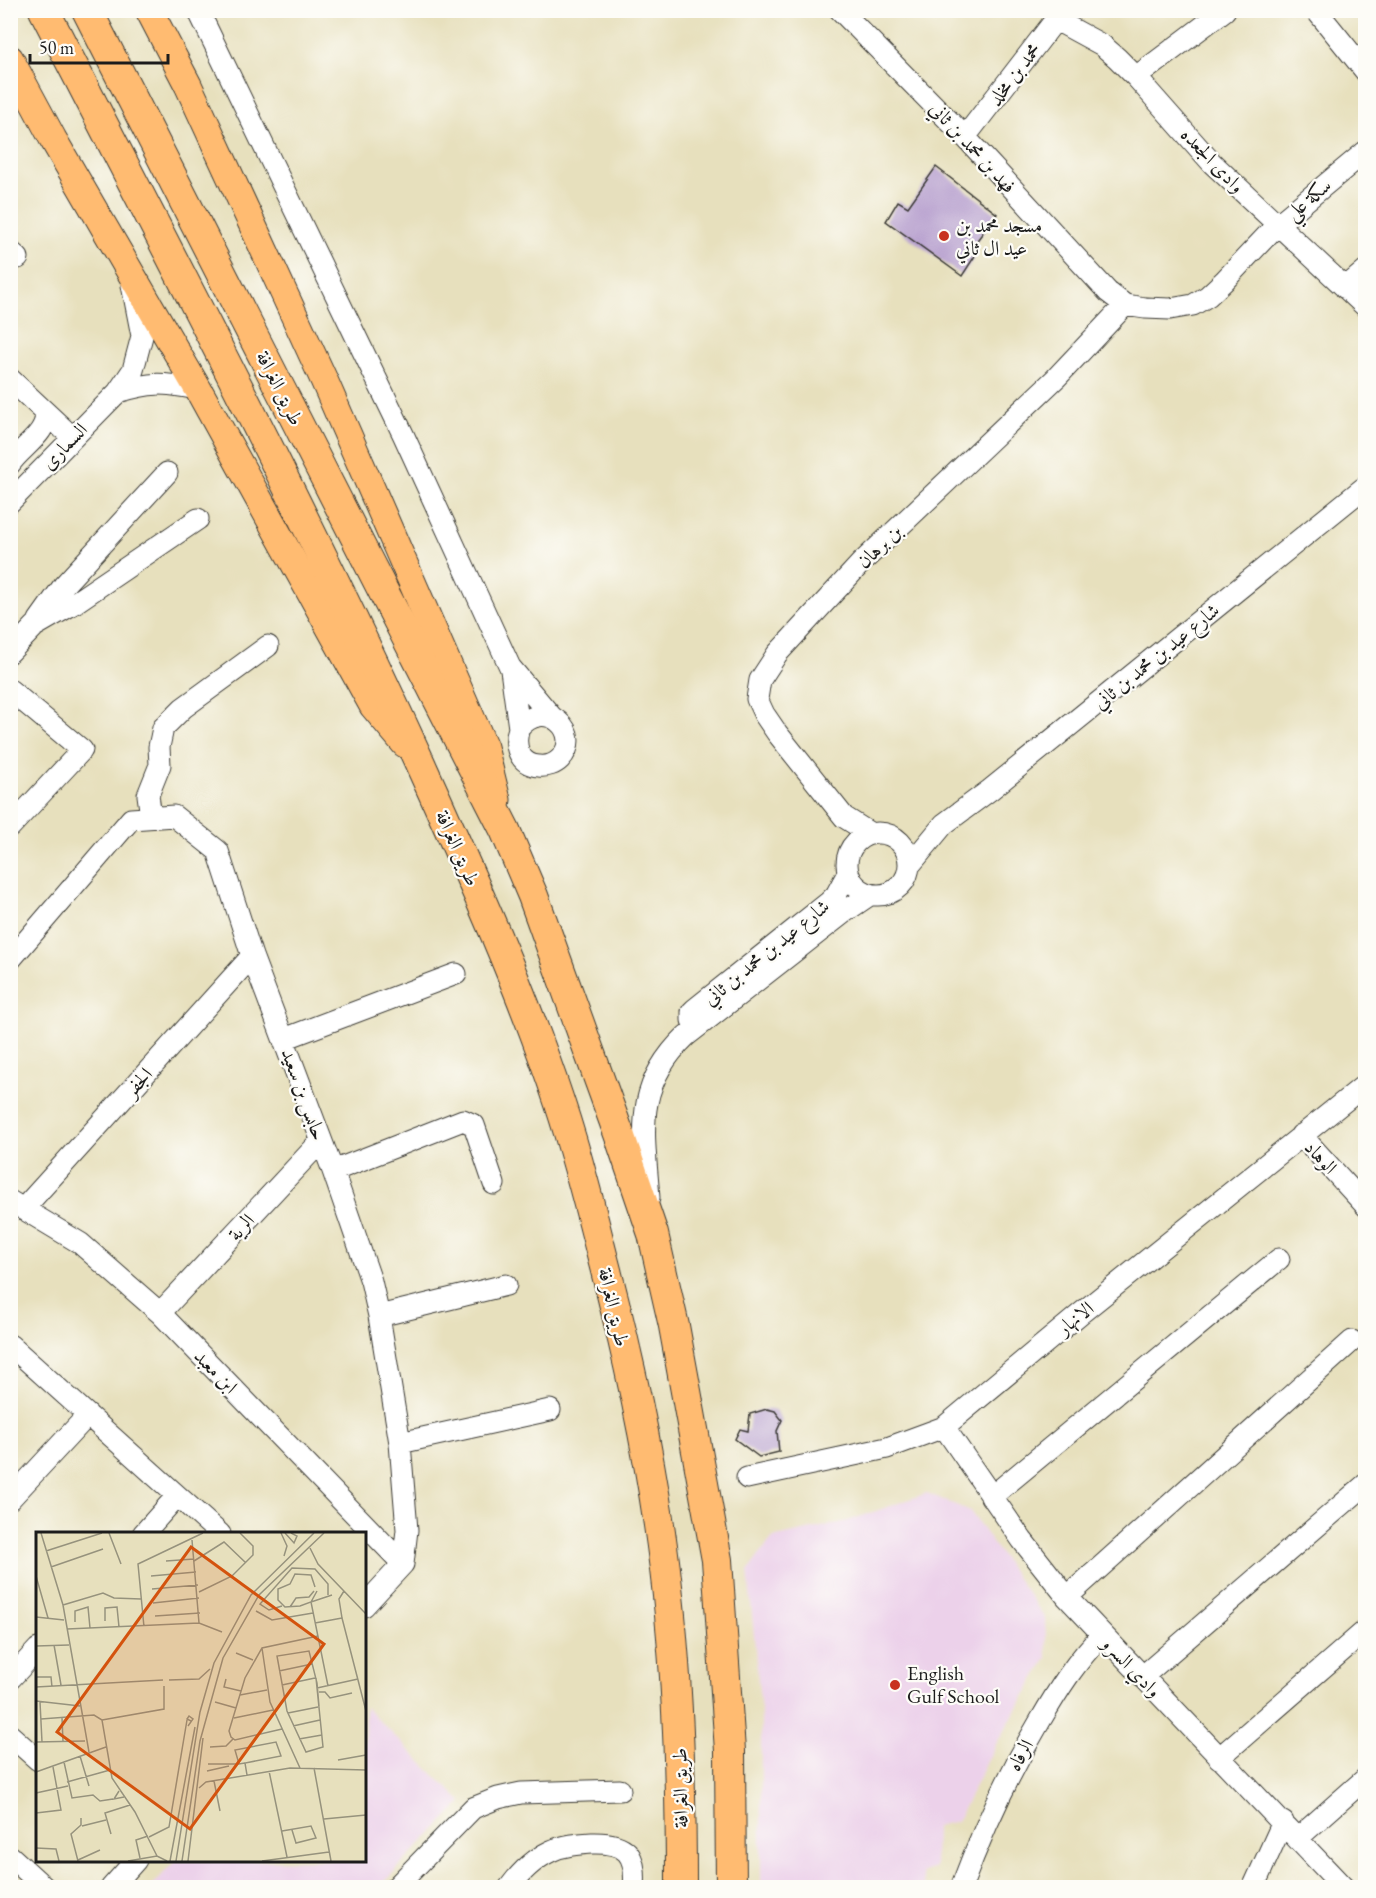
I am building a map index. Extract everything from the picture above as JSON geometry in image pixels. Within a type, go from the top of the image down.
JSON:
[{"type":"highway","name":"طريق الغرافة","points":[[44,10],[265,440],[362,635],[466,867],[530,1018],[579,1164],[616,1310],[647,1453],[661,1540],[671,1632],[679,1738],[681,1887]]},
{"type":"highway","name":"طريق الغرافة","points":[[87,10],[505,830],[533,896],[603,1084],[652,1234],[693,1421],[717,1560],[730,1751],[731,1887]]},
{"type":"main road","name":"طريق الغرافة","points":[[148,10],[188,85],[324,380],[484,747],[505,830]]},
{"type":"main road","name":"طريق الغرافة","points":[[10,59],[52,139],[198,389],[373,706],[417,758]]},
{"type":"street","points":[[198,10],[403,434],[510,667],[551,716],[565,729],[568,738],[563,756],[555,763],[546,766],[527,763],[520,756],[516,747],[519,728],[532,716],[551,716]]},
{"type":"street","name":"فهد بن محمد بن ثاني","points":[[840,10],[965,137],[1108,292],[1125,305]]},
{"type":"street","points":[[1136,77],[1225,10]]},
{"type":"street","points":[[1316,10],[1365,72]]},
{"type":"street","name":"محمد بن مخلد","points":[[965,137],[1059,15]]},
{"type":"street","name":"وادى الجعده","points":[[1059,15],[1102,45],[1136,77],[1212,163],[1365,307]]},
{"type":"street","name":"سكة علي","points":[[1278,224],[1365,151]]},
{"type":"street","points":[[1125,305],[1170,309],[1193,305],[1208,296],[1224,281],[1278,224]]},
{"type":"street","points":[[1345,288],[1365,270]]},
{"type":"street","name":"السمارى","points":[[10,502],[118,392],[133,370],[142,336],[131,276]]},
{"type":"street","name":"بن برهان","points":[[871,834],[844,817],[764,714],[757,699],[760,680],[777,654],[861,563],[1056,378],[1125,305]]},
{"type":"street","points":[[10,379],[72,437]]},
{"type":"street","name":"السمارى","points":[[118,392],[142,384],[155,383],[198,389]]},
{"type":"street","points":[[10,464],[42,428],[46,420],[45,412]]},
{"type":"street","points":[[10,652],[35,626],[64,585],[167,473]]},
{"type":"street","name":"شارع عيد بن محمد بن ثاني","points":[[910,865],[944,824],[990,790],[1365,486]]},
{"type":"street","points":[[35,626],[73,604],[198,519]]},
{"type":"street","points":[[151,818],[148,795],[160,765],[159,747],[163,728],[183,708],[268,646]]},
{"type":"street","points":[[510,667],[519,728]]},
{"type":"street","points":[[10,690],[82,750],[10,827]]},
{"type":"street","name":"حابس بن سعيد","points":[[10,960],[131,819],[174,816],[218,851],[252,956],[333,1171],[371,1281],[379,1316],[399,1443],[407,1530],[403,1564]]},
{"type":"street","name":"بن برهان","points":[[844,817],[853,846]]},
{"type":"street","name":"شارع عيد بن محمد بن ثاني","points":[[897,839],[944,824]]},
{"type":"street","points":[[871,834],[889,834],[897,839],[907,850],[910,865],[908,874],[897,889],[880,895],[872,894],[855,885],[849,873],[848,859],[858,840],[871,834]]},
{"type":"street","name":"شارع عيد بن محمد بن ثاني","points":[[704,1022],[696,1023],[692,1012],[829,902],[849,873]]},
{"type":"street","name":"شارع عيد بن محمد بن ثاني","points":[[652,1234],[645,1150],[645,1103],[651,1085],[671,1050],[846,911],[872,894]]},
{"type":"street","name":"الجفر","points":[[17,1204],[252,956]]},
{"type":"street","points":[[284,1039],[456,974]]},
{"type":"street","name":"الانهار","points":[[747,1478],[887,1448],[944,1427],[1365,1084]]},
{"type":"street","points":[[333,1171],[463,1120],[474,1125],[494,1184]]},
{"type":"street","name":"الوهاد","points":[[1301,1135],[1365,1206]]},
{"type":"street","name":"الرية","points":[[160,1313],[321,1141]]},
{"type":"street","name":"ابن معبد","points":[[17,1204],[80,1244],[160,1313],[403,1564]]},
{"type":"street","points":[[991,1497],[1279,1259]]},
{"type":"street","points":[[379,1316],[506,1285]]},
{"type":"street","points":[[1067,1597],[1352,1341]]},
{"type":"street","points":[[10,1345],[219,1532]]},
{"type":"street","points":[[399,1443],[550,1410]]},
{"type":"street","points":[[10,1499],[87,1415]]},
{"type":"street","name":"وادي السرو","points":[[944,1427],[1039,1564],[1067,1597],[1344,1887]]},
{"type":"street","points":[[1142,1677],[1365,1484]]},
{"type":"street","points":[[144,1532],[177,1496]]},
{"type":"street","points":[[366,1604],[403,1564]]},
{"type":"street","points":[[1219,1758],[1365,1630]]},
{"type":"street","name":"الرفاه","points":[[961,1887],[994,1804],[1014,1764],[1069,1674],[1084,1653],[1102,1635]]},
{"type":"street","points":[[10,1679],[36,1651]]},
{"type":"street","points":[[10,1735],[36,1758]]},
{"type":"street","points":[[1298,1838],[1365,1778]]},
{"type":"street","points":[[395,1887],[473,1808],[498,1798],[521,1793],[620,1790]]},
{"type":"street","points":[[1253,1887],[1283,1822]]},
{"type":"street","points":[[509,1887],[537,1859],[552,1851],[567,1846],[610,1843],[619,1846],[632,1858],[635,1866],[634,1887]]},
{"type":"street","points":[[10,1856],[45,1887]]},
{"type":"street","points":[[111,1887],[134,1862]]},
{"type":"shaded area","name":"English Gulf School","points":[[927,1493],[970,1511],[1045,1618],[1047,1658],[996,1744],[957,1821],[936,1826],[935,1867],[923,1873],[924,1887],[761,1887],[761,1712],[748,1571],[772,1538],[848,1521]]},
{"type":"shaded area","points":[[366,1708],[462,1802],[379,1887],[151,1887],[174,1862],[366,1862]]},
{"type":"building","name":"مسجد محمد بن عيد ال ثاني","points":[[936,167],[997,214],[969,251],[975,256],[962,276],[886,221],[898,201],[908,207]]},
{"type":"building","points":[[767,1409],[775,1411],[782,1420],[777,1431],[779,1452],[759,1457],[735,1439],[740,1429],[748,1431],[750,1414]]},
{"type":"place","name":"مسجد محمد بن عيد ال ثاني","points":[[944,236]]},
{"type":"place","name":"English Gulf School","points":[[895,1685]]}]
